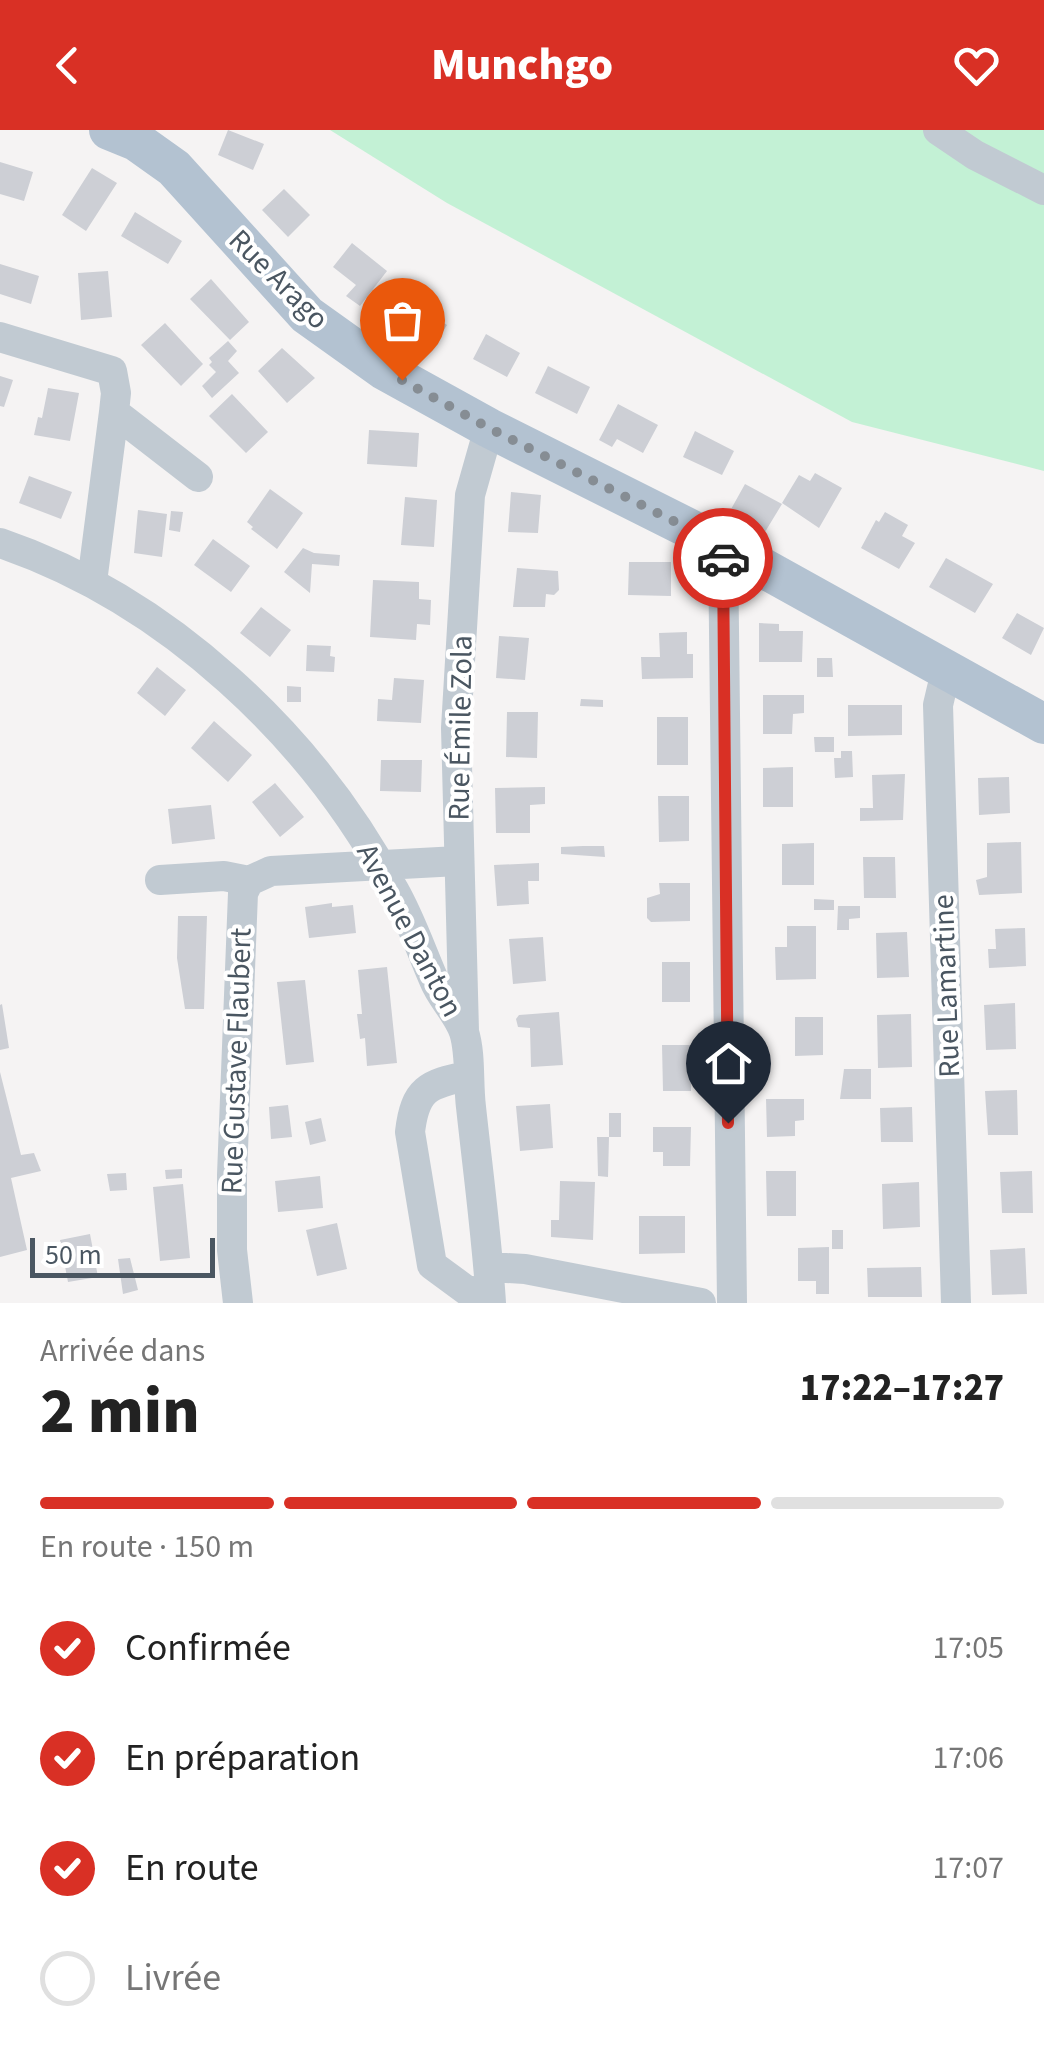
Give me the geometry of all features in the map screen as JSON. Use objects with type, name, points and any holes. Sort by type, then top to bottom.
[{"type":"main road","name":"Rue Arago","points":[[109,130],[136,141],[174,168],[307,316],[384,370],[489,428],[723,546],[1044,724]]},
{"type":"street","points":[[938,130],[975,155],[1044,190]]},
{"type":"street","points":[[0,336],[112,371],[116,392],[92,582]]},
{"type":"street","points":[[114,412],[198,478]]},
{"type":"street","name":"Rue Émile Zola","points":[[464,1031],[456,728],[470,494],[489,428]]},
{"type":"street","name":"Avenue Danton","points":[[0,543],[92,582],[130,605],[214,668],[326,783],[395,890],[438,990],[464,1031],[490,1288]]},
{"type":"street","points":[[723,546],[732,1303]]},
{"type":"street","name":"Rue Lamartine","points":[[950,672],[938,705],[956,1303]]},
{"type":"street","points":[[160,880],[224,876],[250,881],[271,871],[458,860]]},
{"type":"street","name":"Rue Gustave Flaubert","points":[[238,1303],[232,1250],[240,906],[250,881]]},
{"type":"street","points":[[467,1076],[426,1088],[412,1114],[410,1132],[432,1265],[466,1290],[490,1288],[525,1269],[700,1303]]},
{"type":"green space","points":[[330,130],[1044,130],[1044,471],[852,422],[447,203]]},
{"type":"building","points":[[228,130],[264,144],[253,170],[218,155]]},
{"type":"building","points":[[0,162],[33,172],[24,201],[0,194]]},
{"type":"building","points":[[92,168],[117,183],[86,231],[62,215]]},
{"type":"building","points":[[284,189],[310,215],[288,237],[262,210]]},
{"type":"building","points":[[135,212],[182,241],[168,264],[121,236]]},
{"type":"building","points":[[352,243],[387,271],[360,306],[346,296],[356,285],[333,267]]},
{"type":"building","points":[[0,264],[39,276],[31,304],[0,294]]},
{"type":"building","points":[[108,271],[112,317],[81,320],[78,273]]},
{"type":"building","points":[[211,279],[249,322],[230,340],[190,299]]},
{"type":"building","points":[[405,298],[447,325],[429,353],[387,327]]},
{"type":"building","points":[[165,323],[203,364],[181,386],[141,345]]},
{"type":"building","points":[[486,334],[520,353],[507,377],[473,359]]},
{"type":"building","points":[[228,341],[237,351],[228,361],[239,373],[212,398],[202,386],[216,372],[209,365],[209,358]]},
{"type":"building","points":[[282,348],[315,378],[287,403],[258,371]]},
{"type":"building","points":[[548,366],[590,387],[577,414],[535,393]]},
{"type":"building","points":[[0,376],[13,380],[4,407],[0,406]]},
{"type":"building","points":[[48,388],[79,393],[70,441],[34,435]]},
{"type":"building","points":[[232,394],[268,432],[246,453],[209,416]]},
{"type":"building","points":[[618,404],[658,425],[643,453],[617,439],[612,447],[599,440]]},
{"type":"building","points":[[369,430],[419,433],[417,467],[367,464]]},
{"type":"building","points":[[695,431],[734,451],[722,475],[683,457]]},
{"type":"building","points":[[815,473],[842,488],[819,528],[782,503],[799,475],[810,481]]},
{"type":"building","points":[[29,476],[72,492],[61,519],[19,503]]},
{"type":"building","points":[[745,484],[782,504],[765,532],[730,511]]},
{"type":"building","points":[[270,489],[303,513],[277,549],[247,522]]},
{"type":"building","points":[[511,492],[541,495],[538,533],[508,532]]},
{"type":"building","points":[[405,497],[437,500],[434,547],[401,545]]},
{"type":"building","points":[[138,510],[167,514],[162,557],[134,553]]},
{"type":"building","points":[[171,511],[183,512],[180,532],[169,530]]},
{"type":"building","points":[[885,512],[908,525],[902,536],[915,543],[899,569],[861,548],[876,520],[879,522]]},
{"type":"building","points":[[213,539],[250,566],[231,592],[194,565]]},
{"type":"building","points":[[303,548],[340,555],[339,566],[312,564],[310,593],[284,572]]},
{"type":"building","points":[[946,558],[993,584],[975,613],[929,587]]},
{"type":"building","points":[[629,562],[671,562],[671,596],[628,595]]},
{"type":"building","points":[[517,568],[558,571],[559,590],[554,595],[546,594],[545,607],[513,607]]},
{"type":"building","points":[[373,580],[419,582],[419,599],[431,600],[430,625],[417,624],[416,640],[370,637]]},
{"type":"building","points":[[261,607],[291,630],[270,657],[240,633]]},
{"type":"building","points":[[1017,613],[1044,628],[1031,655],[1002,638]]},
{"type":"building","points":[[759,623],[779,624],[779,631],[803,631],[802,662],[759,662]]},
{"type":"building","points":[[687,632],[687,654],[693,654],[693,678],[642,679],[641,657],[660,657],[659,633]]},
{"type":"building","points":[[499,636],[529,638],[525,680],[496,678]]},
{"type":"building","points":[[307,645],[331,646],[334,672],[306,671]]},
{"type":"building","points":[[817,658],[832,658],[833,677],[817,677]]},
{"type":"building","points":[[157,667],[186,690],[165,716],[137,693]]},
{"type":"building","points":[[394,678],[424,680],[421,723],[377,721],[378,699],[392,700]]},
{"type":"building","points":[[287,686],[301,687],[301,702],[287,702]]},
{"type":"building","points":[[763,695],[804,695],[804,713],[793,714],[792,734],[763,734]]},
{"type":"building","points":[[581,699],[603,700],[603,707],[580,706]]},
{"type":"building","points":[[848,705],[902,705],[902,735],[848,736]]},
{"type":"building","points":[[507,712],[538,712],[537,758],[506,757]]},
{"type":"building","points":[[657,717],[688,717],[688,765],[657,765]]},
{"type":"building","points":[[214,721],[252,755],[228,782],[191,748]]},
{"type":"building","points":[[814,737],[834,737],[834,752],[815,752]]},
{"type":"building","points":[[841,751],[852,751],[853,777],[835,778],[834,758],[841,758]]},
{"type":"building","points":[[381,760],[422,760],[421,792],[380,791]]},
{"type":"building","points":[[793,767],[793,807],[763,807],[763,768]]},
{"type":"building","points":[[905,774],[903,820],[860,821],[860,808],[873,808],[872,775]]},
{"type":"building","points":[[1009,777],[1010,813],[979,815],[978,778]]},
{"type":"building","points":[[275,783],[304,817],[280,837],[252,802]]},
{"type":"building","points":[[545,787],[545,804],[530,805],[530,833],[496,833],[495,788]]},
{"type":"building","points":[[658,796],[689,796],[689,841],[659,842]]},
{"type":"building","points":[[211,805],[215,839],[172,844],[168,809]]},
{"type":"building","points":[[1021,842],[1022,893],[979,895],[976,880],[987,877],[987,843]]},
{"type":"building","points":[[814,843],[814,885],[782,885],[782,844]]},
{"type":"building","points":[[604,846],[605,857],[561,854],[561,847]]},
{"type":"building","points":[[863,857],[895,857],[896,898],[864,898]]},
{"type":"building","points":[[539,863],[539,881],[528,881],[529,904],[497,906],[494,865]]},
{"type":"building","points":[[659,883],[690,883],[690,921],[651,922],[647,918],[647,898],[660,894]]},
{"type":"building","points":[[814,899],[834,900],[834,910],[814,910]]},
{"type":"building","points":[[332,903],[332,907],[353,905],[356,933],[309,938],[305,907]]},
{"type":"building","points":[[838,906],[860,906],[860,918],[849,919],[849,930],[837,930]]},
{"type":"building","points":[[178,916],[207,916],[204,1009],[185,1009],[177,958]]},
{"type":"building","points":[[787,926],[816,926],[816,979],[776,980],[775,947],[787,947]]},
{"type":"building","points":[[1025,928],[1026,966],[989,968],[988,949],[996,949],[995,929]]},
{"type":"building","points":[[907,932],[909,977],[877,978],[876,933]]},
{"type":"building","points":[[543,937],[546,981],[513,984],[509,939]]},
{"type":"building","points":[[662,962],[690,962],[690,1002],[662,1002]]},
{"type":"building","points":[[387,967],[397,1063],[367,1066],[365,1038],[360,1039],[357,1014],[362,1014],[358,970]]},
{"type":"building","points":[[305,980],[314,1062],[286,1065],[277,982]]},
{"type":"building","points":[[1015,1003],[1016,1049],[986,1050],[984,1005]]},
{"type":"building","points":[[0,1005],[9,1048],[0,1050]]},
{"type":"building","points":[[559,1012],[563,1065],[531,1067],[530,1028],[518,1027],[516,1019],[519,1015]]},
{"type":"building","points":[[911,1014],[912,1067],[878,1068],[877,1015]]},
{"type":"building","points":[[795,1017],[823,1017],[823,1055],[795,1056]]},
{"type":"building","points":[[662,1045],[692,1045],[691,1091],[663,1091]]},
{"type":"building","points":[[844,1069],[871,1069],[871,1099],[840,1099]]},
{"type":"building","points":[[0,1072],[21,1155],[34,1153],[41,1171],[11,1178],[27,1250],[0,1257]]},
{"type":"building","points":[[1017,1090],[1018,1135],[988,1135],[985,1091]]},
{"type":"building","points":[[766,1099],[804,1099],[804,1120],[795,1121],[795,1136],[767,1137]]},
{"type":"building","points":[[550,1104],[553,1148],[520,1151],[516,1106]]},
{"type":"building","points":[[288,1105],[292,1137],[271,1139],[269,1107]]},
{"type":"building","points":[[912,1107],[913,1142],[881,1142],[880,1108]]},
{"type":"building","points":[[609,1113],[621,1113],[621,1137],[609,1137]]},
{"type":"building","points":[[321,1118],[326,1141],[310,1145],[305,1122]]},
{"type":"building","points":[[653,1127],[691,1127],[690,1166],[663,1166],[663,1152],[653,1152]]},
{"type":"building","points":[[597,1137],[609,1137],[608,1177],[598,1176]]},
{"type":"building","points":[[182,1169],[182,1178],[166,1179],[165,1170]]},
{"type":"building","points":[[766,1171],[796,1171],[796,1216],[767,1216]]},
{"type":"building","points":[[1032,1171],[1033,1213],[1002,1213],[1000,1172]]},
{"type":"building","points":[[126,1173],[127,1190],[110,1191],[107,1174]]},
{"type":"building","points":[[320,1176],[323,1208],[278,1212],[275,1181]]},
{"type":"building","points":[[560,1181],[595,1182],[593,1240],[551,1237],[551,1220],[559,1220]]},
{"type":"building","points":[[919,1182],[920,1227],[883,1229],[882,1184]]},
{"type":"building","points":[[183,1184],[190,1258],[160,1261],[153,1187]]},
{"type":"building","points":[[639,1216],[685,1216],[685,1253],[639,1254]]},
{"type":"building","points":[[337,1223],[347,1269],[317,1276],[306,1230]]},
{"type":"building","points":[[832,1230],[843,1230],[843,1249],[832,1249]]},
{"type":"building","points":[[90,1234],[98,1277],[68,1282],[60,1240]]},
{"type":"building","points":[[829,1247],[829,1294],[816,1294],[816,1281],[798,1281],[798,1248]]},
{"type":"building","points":[[1025,1248],[1027,1294],[992,1295],[990,1250]]},
{"type":"building","points":[[130,1258],[138,1290],[123,1294],[118,1259]]},
{"type":"building","points":[[921,1267],[922,1297],[868,1297],[867,1268]]},
{"type":"way so far","points":[[402,380],[723,546],[723,558]]},
{"type":"route","points":[[723,558],[728,1123]]}]
